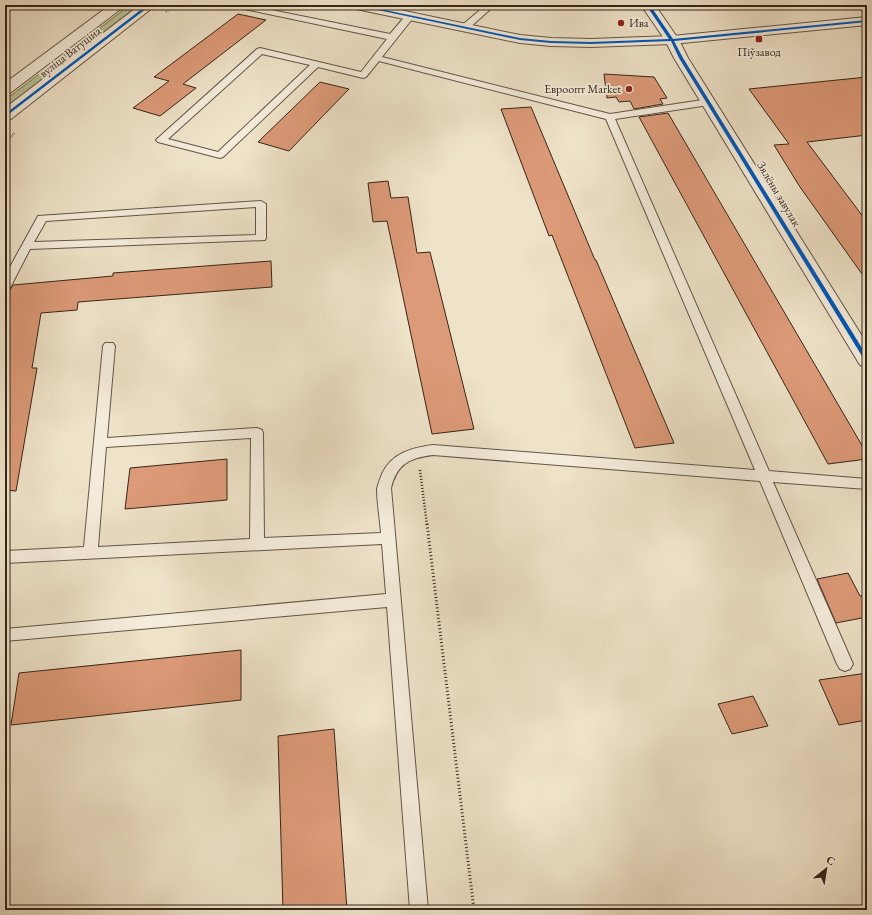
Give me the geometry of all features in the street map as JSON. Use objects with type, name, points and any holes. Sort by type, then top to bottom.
[{"type":"street","name":"вуліца Ватуціна","points":[[5,90],[119,5]]},
{"type":"street","name":"вуліца Ватуціна","points":[[5,116],[149,5]]},
{"type":"street","points":[[356,5],[520,39],[551,42],[591,43],[672,40],[867,21]]},
{"type":"street","name":"Зялёны завулак","points":[[648,5],[672,40],[681,58],[867,360]]},
{"type":"lane","points":[[235,5],[391,37]]},
{"type":"lane","points":[[464,28],[491,5]]},
{"type":"lane","points":[[316,64],[220,155],[161,140],[260,51],[316,64],[363,75],[391,37],[410,16]]},
{"type":"lane","points":[[377,58],[610,116],[709,102]]},
{"type":"lane","points":[[610,116],[763,476],[845,664]]},
{"type":"lane","points":[[5,286],[42,218],[261,204],[261,238],[27,246]]},
{"type":"lane","points":[[90,553],[109,346]]},
{"type":"lane","points":[[100,443],[257,433],[257,545]]},
{"type":"lane","points":[[419,910],[392,600],[384,488],[386,475],[395,464],[418,451],[433,450],[867,484]]},
{"type":"lane","points":[[5,558],[387,538]]},
{"type":"lane","points":[[5,635],[392,600]]},
{"type":"path","points":[[418,451],[474,910]]},
{"type":"green space","points":[[130,5],[139,5],[5,108],[5,100]]},
{"type":"building","points":[[238,14],[266,20],[183,84],[196,88],[160,116],[133,108],[169,81],[154,77]]},
{"type":"building","points":[[604,74],[654,77],[667,98],[660,99],[663,104],[634,109],[630,101],[619,102],[616,97],[607,98]]},
{"type":"building","points":[[867,77],[867,135],[807,142],[867,222],[867,281],[800,187],[774,145],[789,144],[749,89]]},
{"type":"building","points":[[320,82],[349,89],[289,151],[258,142]]},
{"type":"building","points":[[531,107],[674,443],[635,448],[552,235],[549,236],[501,109]]},
{"type":"building","points":[[668,113],[867,454],[867,459],[828,464],[639,117]]},
{"type":"building","points":[[388,181],[391,198],[408,197],[417,253],[430,252],[474,429],[432,434],[387,221],[373,222],[368,183]]},
{"type":"building","points":[[271,261],[272,287],[78,302],[77,310],[41,313],[32,368],[37,368],[16,491],[5,490],[5,291],[10,290],[13,285],[113,276],[113,273]]},
{"type":"building","points":[[227,459],[227,500],[125,509],[130,468]]},
{"type":"building","points":[[848,573],[860,596],[867,595],[867,617],[836,623],[817,579]]},
{"type":"building","points":[[241,650],[241,700],[11,725],[19,673]]},
{"type":"building","points":[[867,673],[867,720],[839,725],[819,680]]},
{"type":"building","points":[[753,696],[768,726],[732,734],[718,704]]},
{"type":"building","points":[[334,729],[347,910],[283,910],[278,736]]},
{"type":"cycle path","points":[[5,116],[149,5]]},
{"type":"cycle path","points":[[356,5],[520,39],[551,42],[591,43],[672,40],[867,21]]},
{"type":"cycle path","points":[[648,5],[672,40],[681,58],[867,360]]},
{"type":"place","name":"Ива","points":[[621,23]]},
{"type":"place","name":"Піўзавод","points":[[759,39]]},
{"type":"place","name":"Евроопт Market","points":[[629,89]]}]
